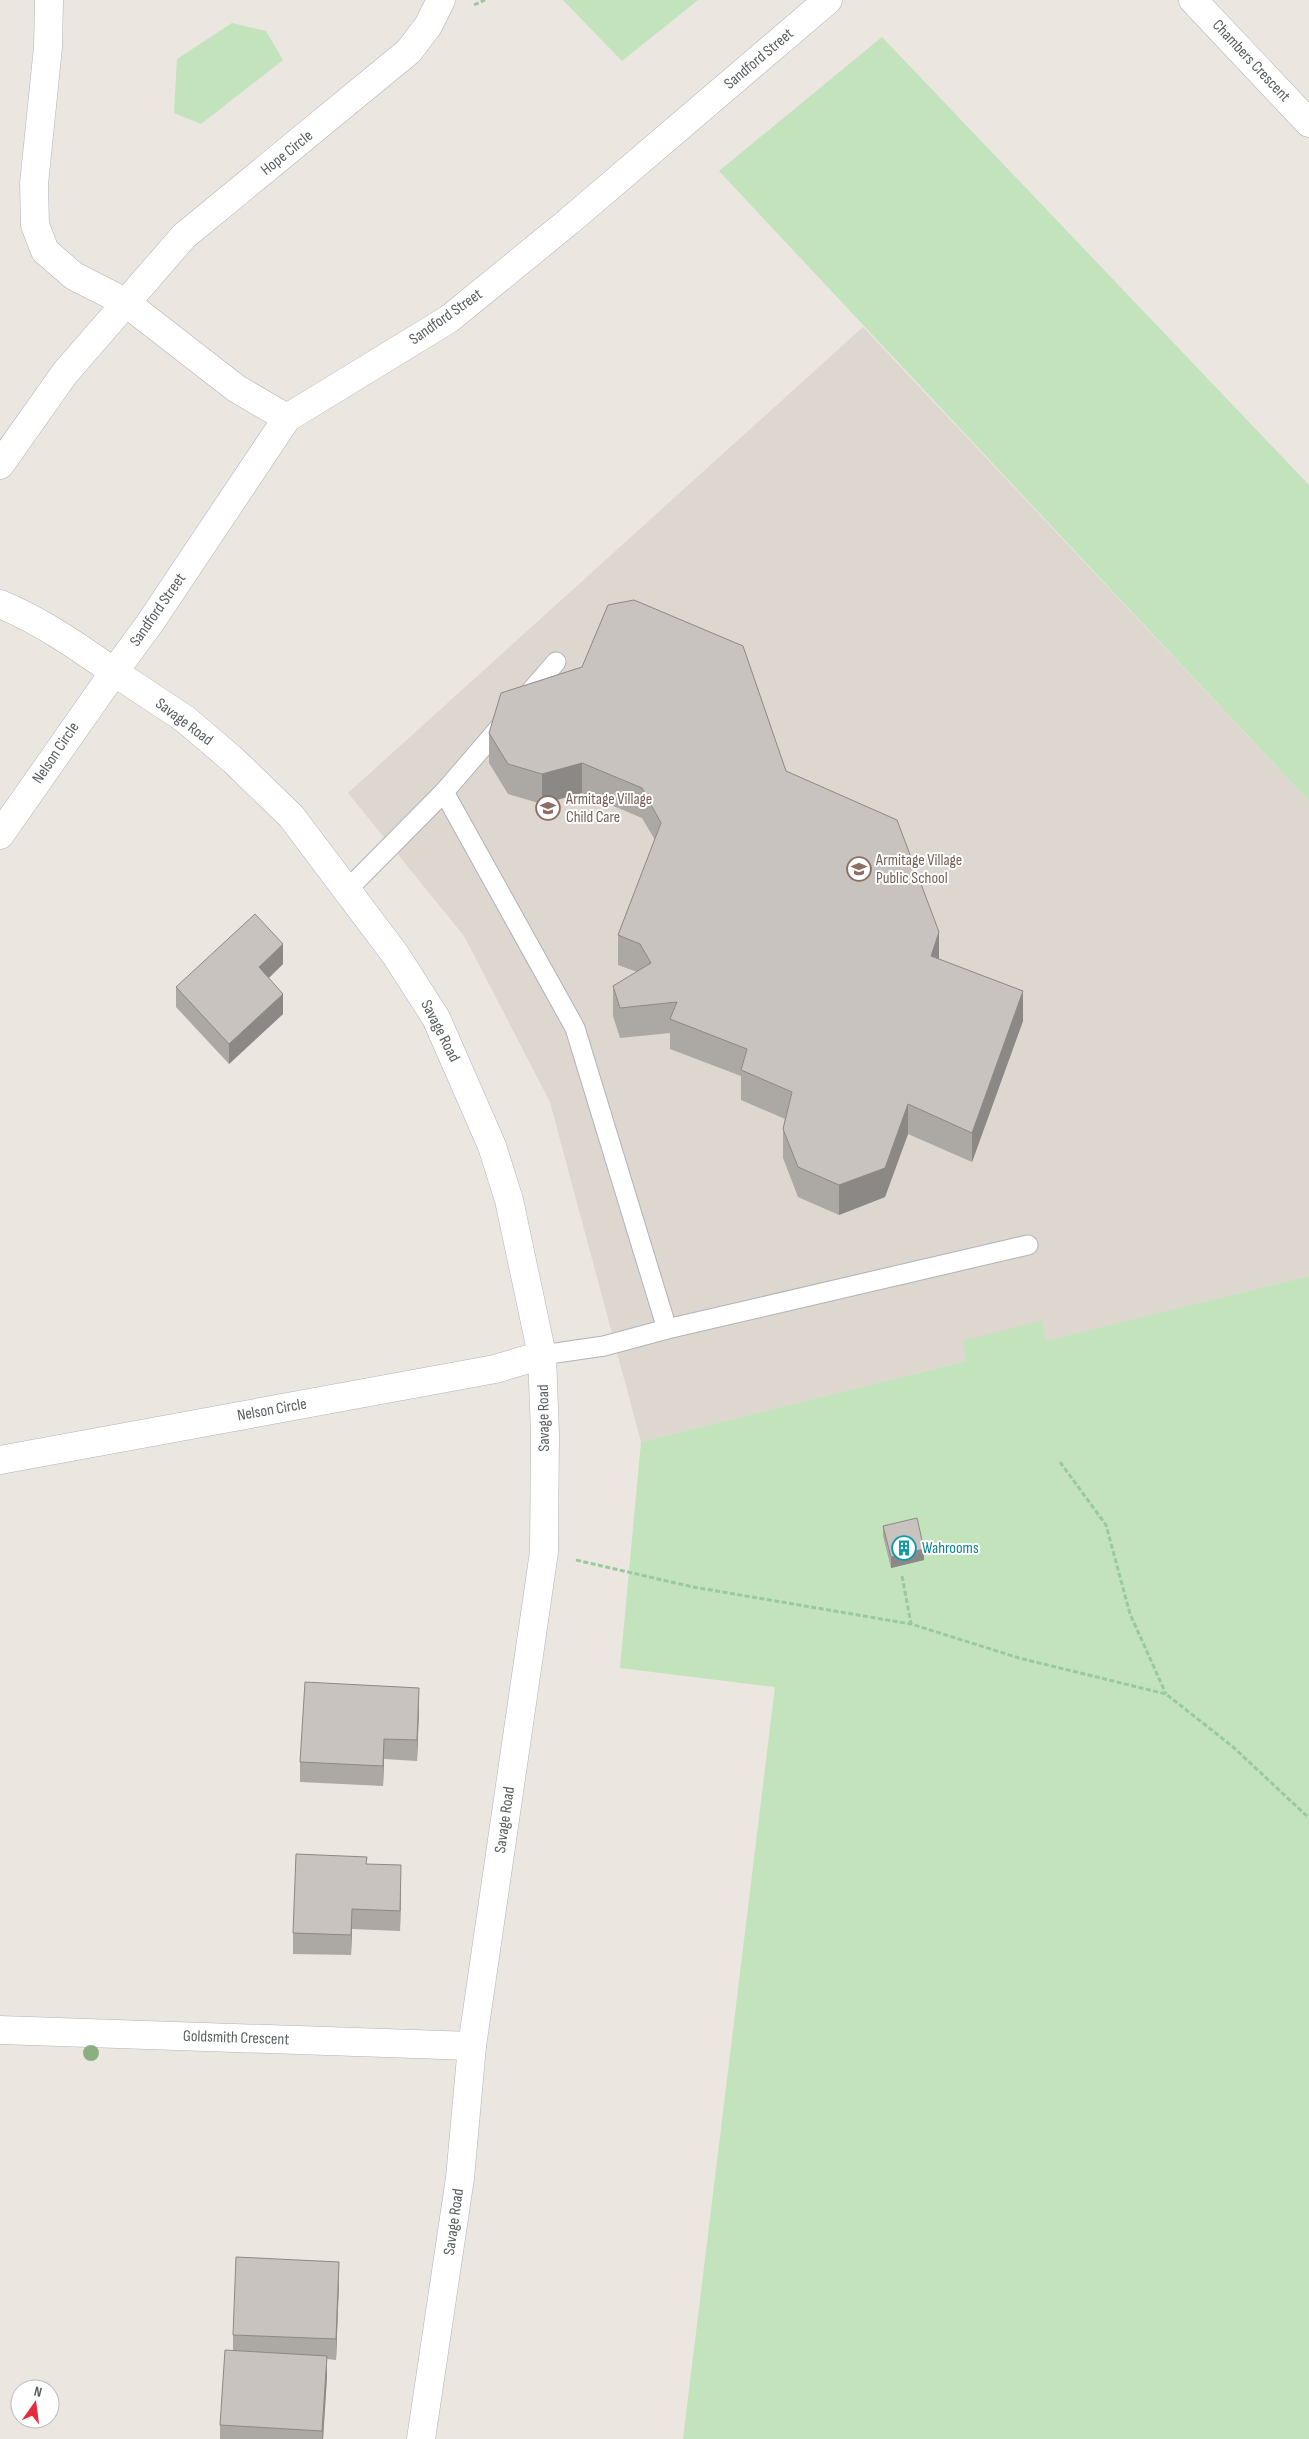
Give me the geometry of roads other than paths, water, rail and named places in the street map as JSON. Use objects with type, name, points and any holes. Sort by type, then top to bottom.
[{"type":"street","points":[[49,0],[48,47],[34,184],[35,225],[45,251],[74,276],[126,302],[237,389],[287,418]]},
{"type":"street","name":"Hope Circle","points":[[0,464],[65,373],[184,236],[409,51],[428,26],[441,0]]},
{"type":"street","name":"Sandford Street","points":[[114,672],[150,623],[287,418],[448,319],[568,222],[828,0]]},
{"type":"street","name":"Chambers Crescent","points":[[1193,0],[1309,122]]},
{"type":"street","name":"Savage Road","points":[[0,604],[22,613],[68,640],[184,719],[233,760],[291,816],[395,954],[436,1018],[492,1146],[509,1200],[542,1355],[545,1434],[544,1552],[472,2046],[460,2178],[421,2439]]},
{"type":"street","name":"Nelson Circle","points":[[0,835],[114,672]]},
{"type":"street","name":"Nelson Circle","points":[[0,1460],[495,1369],[542,1355]]},
{"type":"street","name":"Goldsmith Crescent","points":[[0,2030],[472,2046]]},
{"type":"lane","points":[[346,891],[444,792],[556,662]]},
{"type":"lane","points":[[444,792],[575,1028],[667,1329]]},
{"type":"lane","points":[[542,1355],[604,1346],[667,1329],[1028,1245]]},
{"type":"place","name":"Armitage Village Child Care","points":[[548,808]]},
{"type":"place","name":"Armitage Village Public School","points":[[859,869]]},
{"type":"place","name":"Wahrooms","points":[[904,1548]]}]
